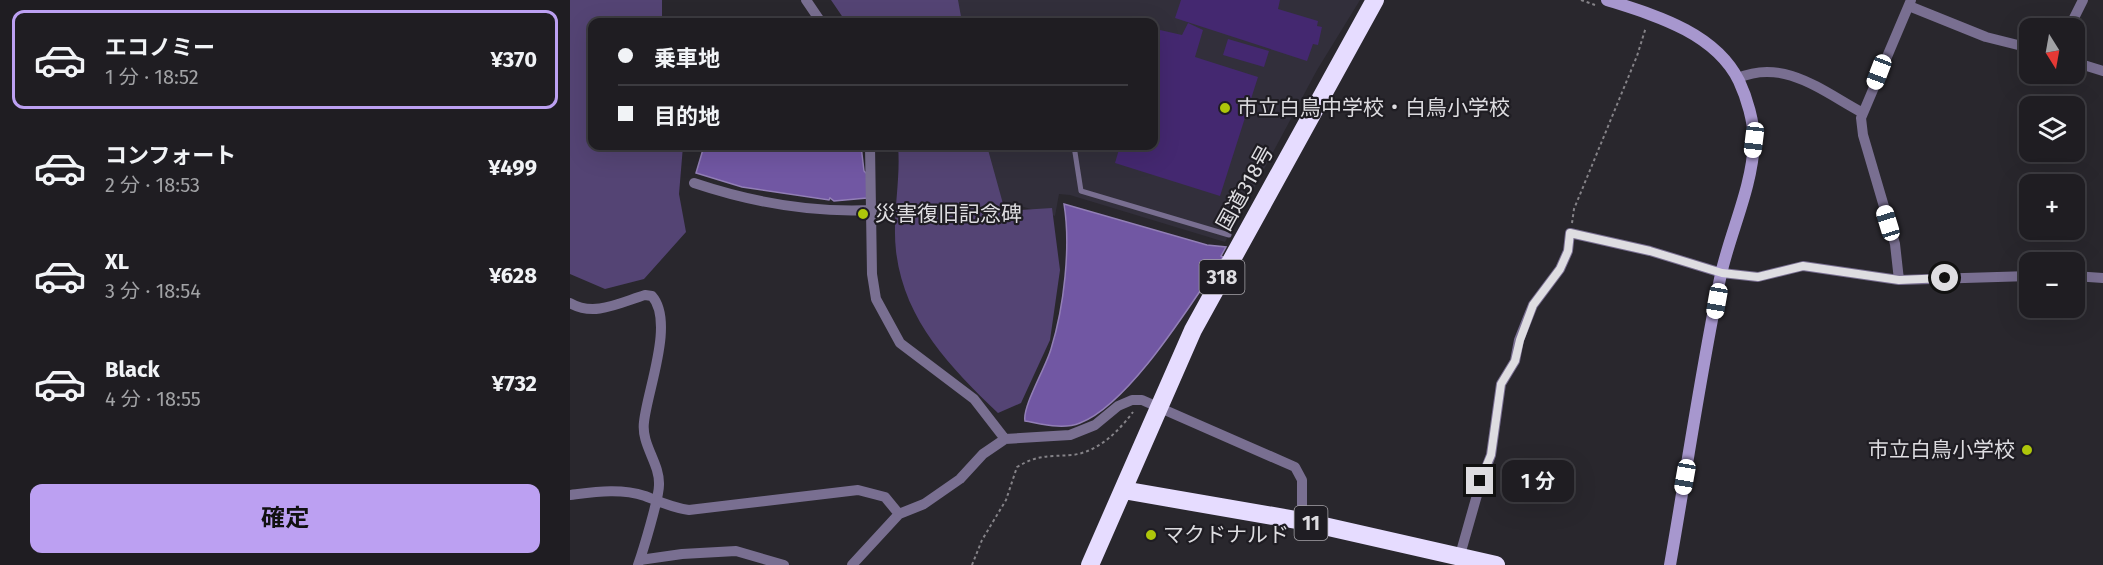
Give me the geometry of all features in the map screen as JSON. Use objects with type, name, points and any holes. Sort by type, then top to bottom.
[{"type":"highway","name":"国道318号","points":[[1090,565],[1123,490],[1149,404],[1193,330],[1235,238],[1375,0]]},
{"type":"highway","name":"11","points":[[1123,490],[1302,521],[1496,565]]},
{"type":"street","points":[[806,0],[817,18]]},
{"type":"street","points":[[2074,18],[2083,0]]},
{"type":"street","points":[[1899,280],[1895,244],[1863,135],[1863,113],[1895,32],[1910,3],[1986,37],[2019,45]]},
{"type":"street","points":[[1604,4],[1642,5],[1714,49],[1738,78],[1748,103],[1754,140],[1749,176],[1722,273],[1670,565]]},
{"type":"street","points":[[2085,65],[2103,71]]},
{"type":"street","points":[[1738,78],[1767,69],[1784,72],[1863,113]]},
{"type":"street","points":[[870,150],[872,274],[876,299],[900,343],[974,399],[1005,439]]},
{"type":"street","points":[[694,183],[795,207],[838,212],[872,210]]},
{"type":"street","points":[[1468,560],[1480,481],[1491,455],[1501,384],[1515,361],[1533,305],[1564,260],[1568,251],[1570,233],[1650,251],[1722,273],[1758,277],[1803,266],[1899,280],[2019,276]]},
{"type":"street","points":[[2085,277],[2103,278]]},
{"type":"street","points":[[570,303],[589,311],[645,296],[652,296],[656,301],[661,324],[643,431],[659,485],[639,562],[682,554],[736,551],[784,565]]},
{"type":"street","points":[[852,565],[899,514],[924,504],[960,479],[983,454],[1005,439],[1070,435],[1095,425],[1118,406],[1132,400],[1149,404],[1295,467],[1302,480],[1302,521]]},
{"type":"street","points":[[570,495],[607,490],[629,492],[667,507],[689,510],[858,490],[885,497],[899,514]]},
{"type":"lane","points":[[1075,150],[1081,191],[1235,238]]},
{"type":"path","points":[[1581,0],[1604,4]]},
{"type":"path","points":[[1570,233],[1574,209],[1637,56],[1646,31],[1645,24]]},
{"type":"path","points":[[972,565],[982,540],[1006,500],[1017,467],[1033,457],[1075,455],[1096,448],[1149,404]]},
{"type":"shaded area","points":[[570,0],[662,0],[662,18],[588,18],[588,150],[683,150],[679,194],[686,232],[644,279],[605,289],[570,274]]},
{"type":"shaded area","points":[[831,0],[958,0],[961,18],[843,18]]},
{"type":"shaded area","name":"市立白鳥中学校・白鳥小学校","points":[[939,0],[1360,0],[1317,70],[1225,242],[1070,195],[1059,194],[1055,216],[992,198],[974,150],[1158,150],[1158,18],[945,18]]},
{"type":"shaded area","points":[[703,150],[861,150],[864,171],[869,176],[867,198],[834,201],[830,198],[829,200],[742,187],[696,173]]},
{"type":"shaded area","points":[[898,150],[988,150],[1005,211],[1052,208],[1060,270],[1050,340],[1021,403],[998,413],[947,360],[919,320],[901,276],[896,251]]},
{"type":"shaded area","points":[[1064,204],[1207,245],[1226,247],[1221,256],[1223,257],[1195,299],[1139,374],[1099,412],[1080,423],[1060,426],[1025,421],[1025,415],[1051,349],[1060,315],[1067,239]]},
{"type":"building","points":[[1181,0],[1280,0],[1278,9],[1318,21],[1317,26],[1322,27],[1318,45],[1313,44],[1307,61],[1175,18]]},
{"type":"building","points":[[1188,23],[1203,30],[1195,57],[1258,77],[1220,196],[1115,163],[1119,150],[1158,150],[1158,36],[1160,30],[1182,35]]},
{"type":"building","points":[[1228,39],[1269,51],[1264,67],[1223,55]]},
{"type":"place","name":"市立白鳥中学校・白鳥小学校","points":[[1225,108]]},
{"type":"place","name":"災害復旧記念碑","points":[[863,214]]},
{"type":"place","name":"市立白鳥小学校","points":[[2027,450]]},
{"type":"place","name":"マクドナルド","points":[[1151,535]]},
{"type":"route","points":[[1480,481],[1491,455],[1501,384],[1515,361],[1533,305],[1560,269],[1568,251],[1570,233],[1650,251],[1722,273],[1758,277],[1803,266],[1899,280],[1945,278]]}]
